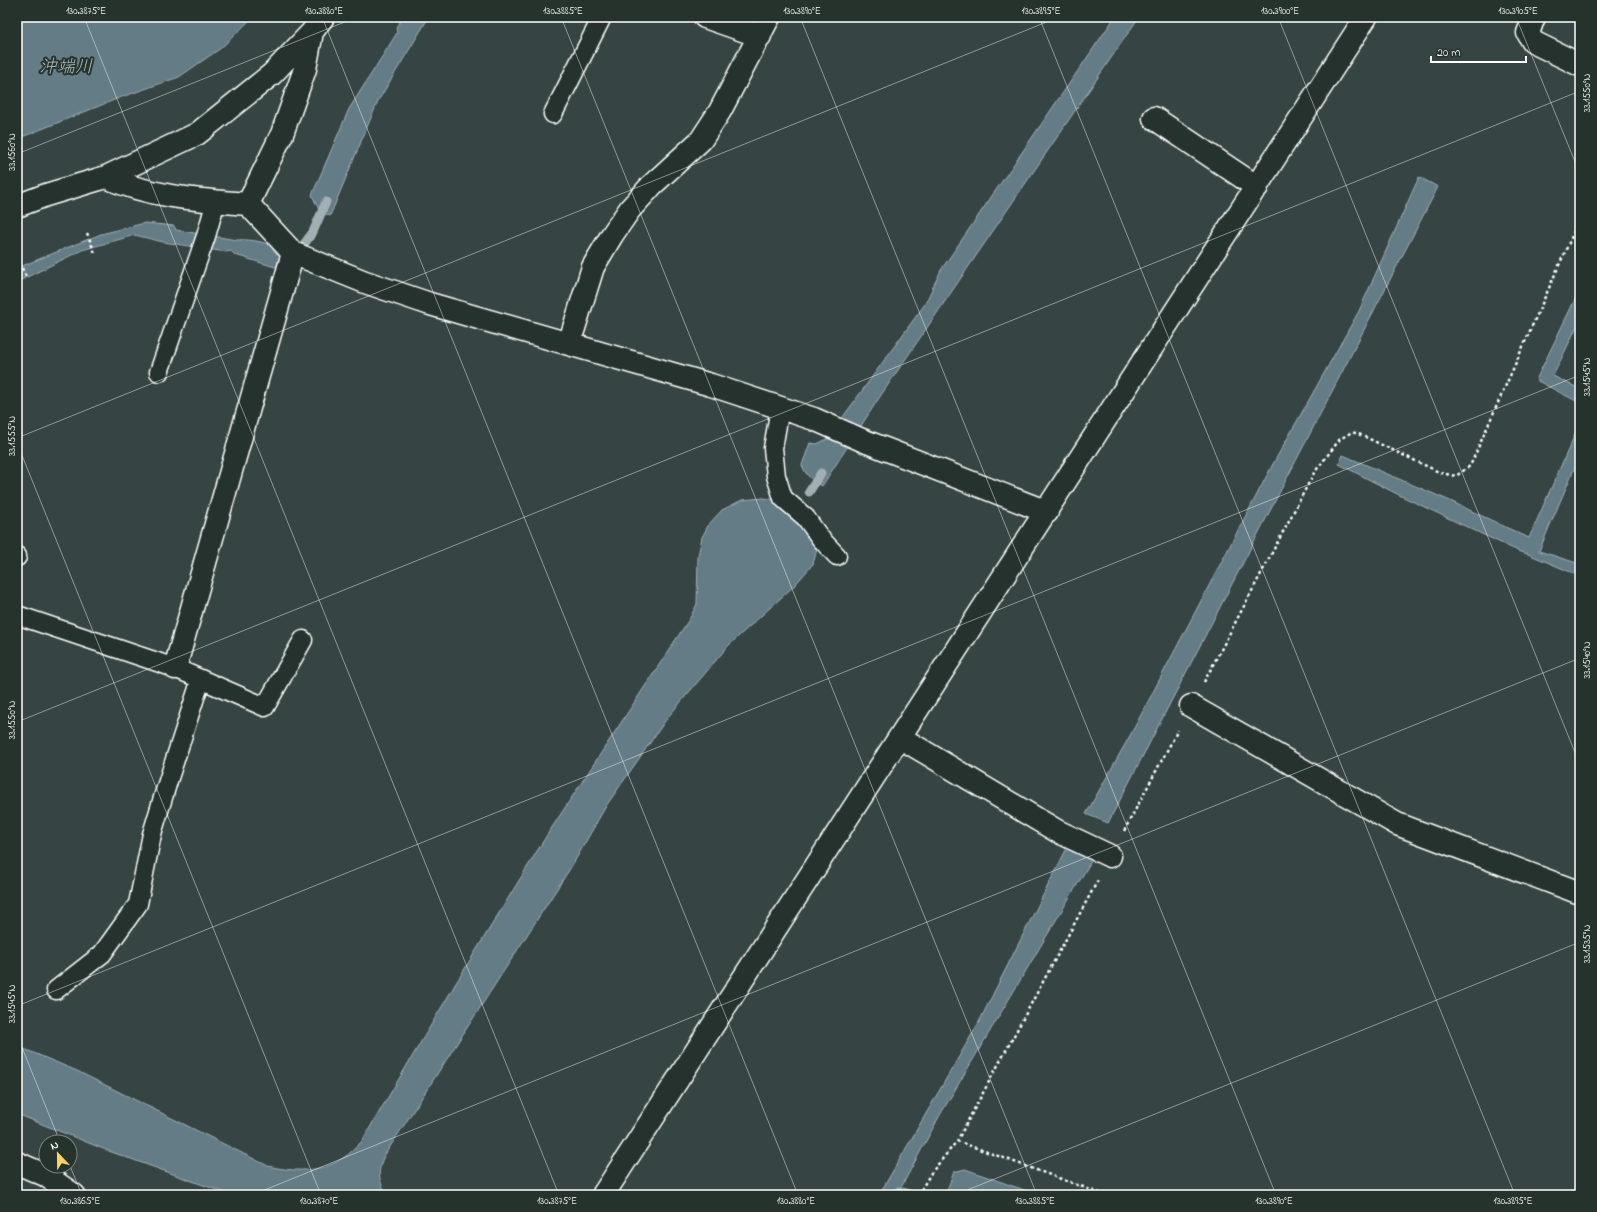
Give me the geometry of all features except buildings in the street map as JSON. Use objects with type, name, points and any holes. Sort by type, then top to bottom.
[{"type":"street","points":[[569,344],[593,267],[612,235],[630,208],[652,185],[701,140],[720,112],[764,27],[705,17]]},
{"type":"street","points":[[603,1195],[1047,512],[1366,17]]},
{"type":"street","points":[[1534,17],[1528,33],[1533,42],[1580,66]]},
{"type":"street","points":[[17,206],[46,195],[106,177],[197,134],[272,74],[317,25]]},
{"type":"street","points":[[248,204],[282,134],[317,25]]},
{"type":"street","points":[[1154,118],[1257,187]]},
{"type":"street","points":[[106,177],[126,186],[200,200],[248,204],[273,229],[293,253],[365,282],[415,300],[711,386],[814,419],[862,440],[1047,512]]},
{"type":"street","points":[[175,668],[293,253]]},
{"type":"street","points":[[1191,706],[1397,824],[1580,893]]},
{"type":"street","points":[[900,738],[1057,831],[1102,852]]},
{"type":"street","points":[[17,1163],[45,1175],[74,1195]]},
{"type":"lane","points":[[553,114],[602,17]]},
{"type":"lane","points":[[159,372],[206,236],[216,201]]},
{"type":"lane","points":[[780,408],[773,448],[776,476],[783,498],[806,518],[821,539],[837,556]]},
{"type":"lane","points":[[17,615],[175,668],[265,707],[303,640]]},
{"type":"lane","points":[[56,990],[102,954],[138,904],[154,826],[201,680]]},
{"type":"path","points":[[1314,473],[1340,439],[1352,432],[1362,435],[1441,473],[1456,476],[1470,466],[1580,218]]},
{"type":"path","points":[[87,233],[95,253]]},
{"type":"path","points":[[17,257],[26,277]]},
{"type":"path","points":[[17,276],[19,281]]},
{"type":"path","points":[[957,1141],[1105,1195]]},
{"type":"water","name":"沖端川","points":[[17,17],[253,17],[221,48],[179,77],[119,98],[17,139]]},
{"type":"water","points":[[403,17],[429,17],[378,101],[330,216],[320,212],[312,195],[349,109],[397,33],[396,27]]},
{"type":"water","points":[[1115,17],[1139,17],[879,398],[822,486],[818,484],[807,475],[802,465],[810,443],[817,444],[827,439],[925,304],[941,270]]},
{"type":"water","points":[[1419,177],[1438,187],[1108,823],[1086,814],[1132,732],[1273,464],[1359,311]]},
{"type":"water","points":[[145,223],[174,226],[176,230],[267,244],[278,249],[282,253],[280,266],[275,267],[235,255],[231,251],[226,252],[163,242],[135,235],[82,250],[17,282],[17,268],[101,234]]},
{"type":"water","points":[[1580,289],[1580,320],[1553,376],[1580,389],[1580,403],[1536,380]]},
{"type":"water","points":[[1580,423],[1580,455],[1539,551],[1580,564],[1580,576],[1520,552],[1399,495],[1339,464],[1343,455],[1448,500],[1529,538]]},
{"type":"water","points":[[763,498],[778,500],[816,539],[817,549],[813,564],[794,586],[729,645],[668,717],[606,806],[573,864],[384,1156],[380,1166],[380,1180],[388,1195],[231,1195],[106,1150],[78,1139],[78,1134],[66,1134],[17,1114],[17,1046],[77,1071],[268,1166],[297,1170],[316,1169],[334,1163],[348,1154],[362,1141],[456,983],[547,835],[690,618],[697,604],[698,556],[702,537],[709,524],[722,510],[742,500]]},
{"type":"water","points":[[1069,844],[1096,853],[940,1115],[897,1195],[879,1195],[979,1022]]},
{"type":"water","points":[[965,1169],[1038,1195],[945,1195],[954,1172]]},
{"type":"waterway","points":[[296,255],[313,232],[326,202]]},
{"type":"waterway","points":[[809,492],[821,473]]},
{"type":"waterway","points":[[899,1191],[913,1195]]}]
